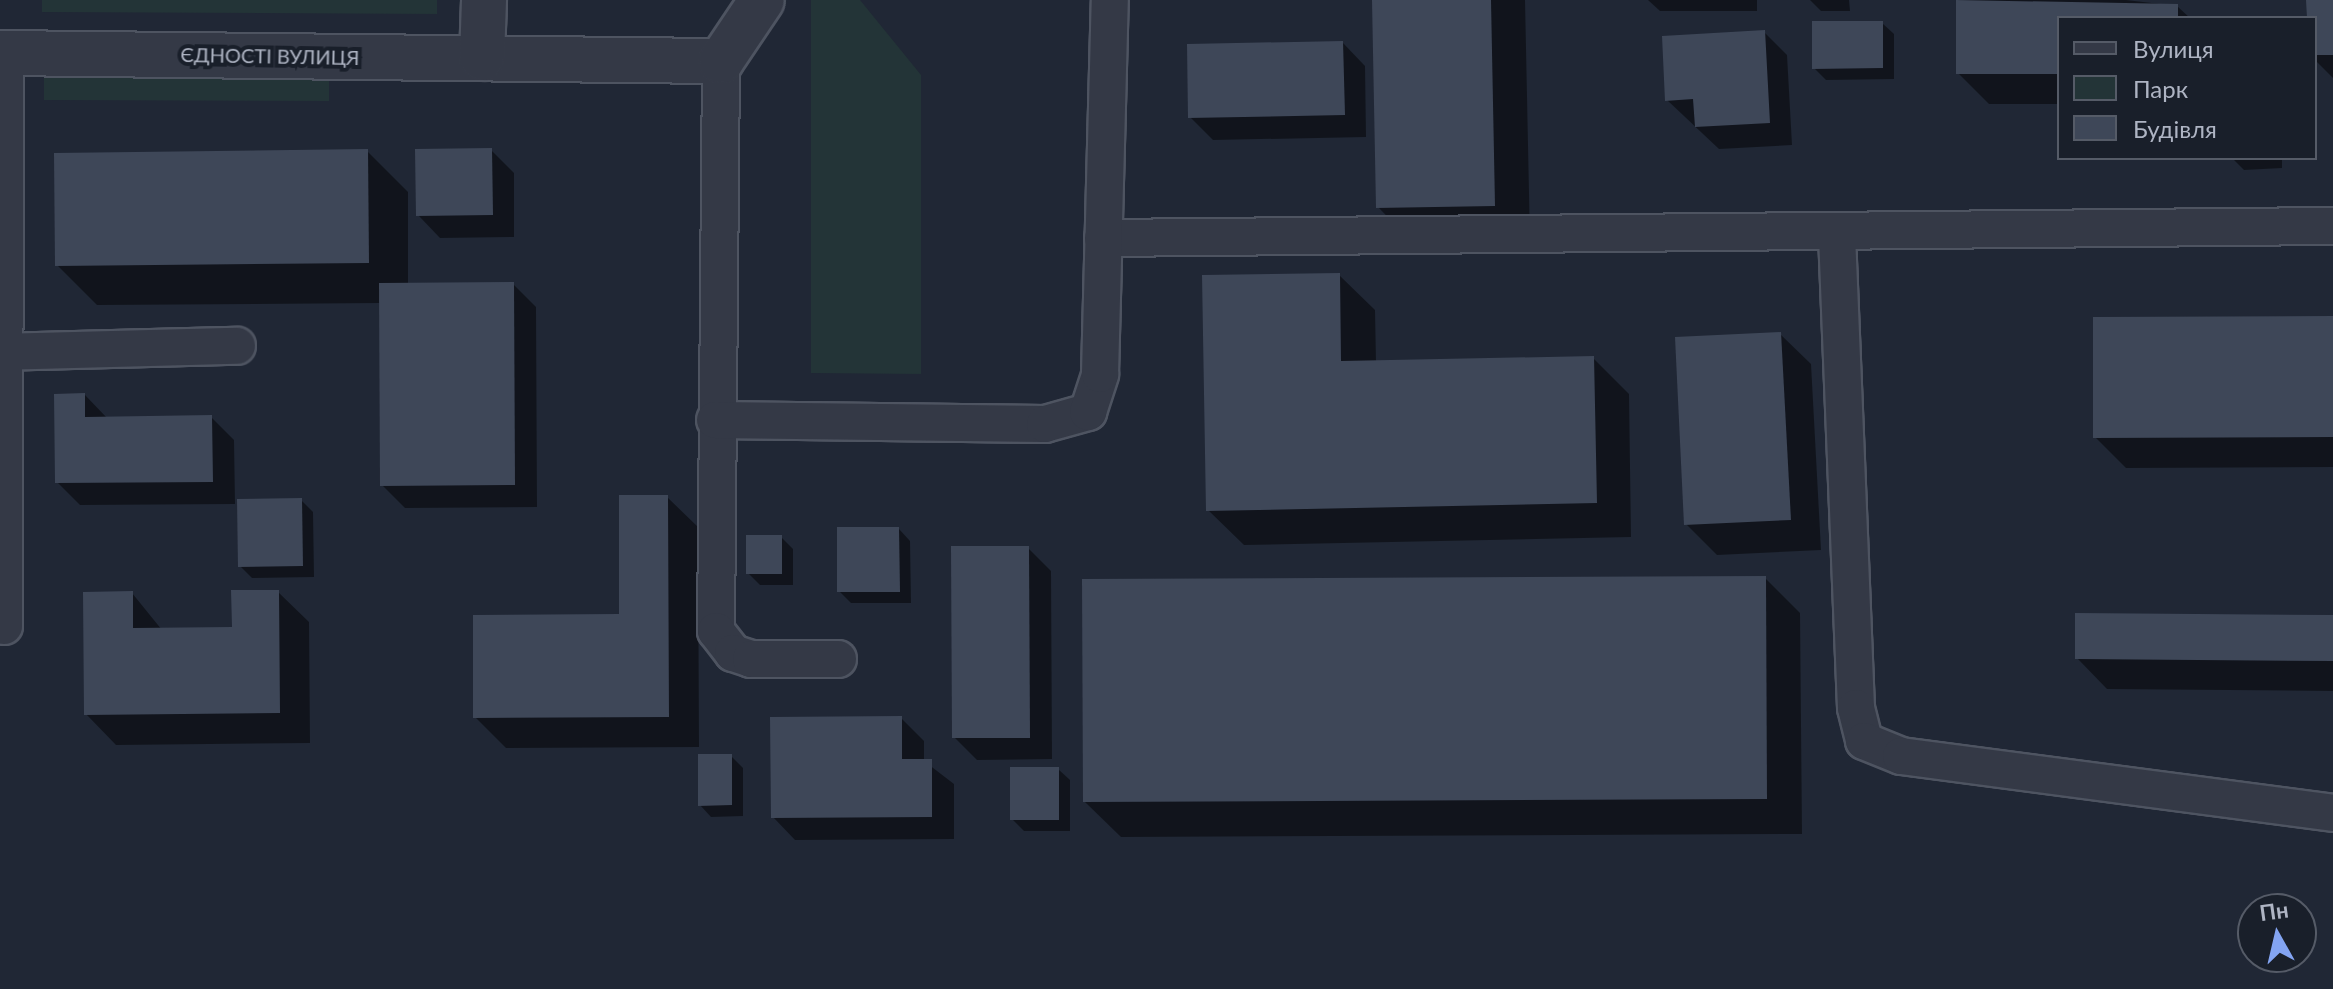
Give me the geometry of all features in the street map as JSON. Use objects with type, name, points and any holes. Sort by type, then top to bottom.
[{"type":"street","points":[[482,58],[484,0]]},
{"type":"street","points":[[721,61],[762,0]]},
{"type":"street","name":"ЄДНОСТІ ВУЛИЦЯ","points":[[3,54],[721,61]]},
{"type":"lane","points":[[715,420],[1045,424],[1079,417],[1097,396],[1110,0]]},
{"type":"lane","points":[[3,54],[4,626]]},
{"type":"lane","points":[[721,61],[714,613],[722,643],[751,659],[838,659]]},
{"type":"lane","points":[[1103,238],[1837,235],[2333,226]]},
{"type":"lane","points":[[1837,235],[1856,708],[1864,741],[1901,756],[2333,813]]},
{"type":"lane","points":[[2,352],[237,346]]},
{"type":"green space","points":[[42,0],[437,0],[437,14],[42,12]]},
{"type":"green space","points":[[811,0],[860,0],[921,75],[921,374],[811,373]]},
{"type":"green space","points":[[44,76],[329,76],[329,101],[44,100]]},
{"type":"building","points":[[1372,0],[1491,0],[1495,206],[1376,208]]},
{"type":"building","points":[[1956,0],[2178,4],[2178,16],[2057,16],[2057,74],[1956,74]]},
{"type":"building","points":[[2306,0],[2333,0],[2333,55],[2317,55],[2317,16],[2307,16]]},
{"type":"building","points":[[1812,21],[1883,21],[1883,68],[1812,69]]},
{"type":"building","points":[[1765,30],[1770,123],[1695,127],[1693,99],[1665,101],[1662,36]]},
{"type":"building","points":[[1343,41],[1345,115],[1188,118],[1187,44]]},
{"type":"building","points":[[492,148],[493,215],[416,216],[415,149]]},
{"type":"building","points":[[368,149],[369,263],[55,266],[54,153]]},
{"type":"building","points":[[1340,273],[1341,361],[1594,356],[1597,503],[1206,511],[1202,275]]},
{"type":"building","points":[[514,282],[515,485],[380,486],[379,283]]},
{"type":"building","points":[[2333,316],[2333,437],[2093,438],[2093,317]]},
{"type":"building","points":[[1781,332],[1791,520],[1684,525],[1675,337]]},
{"type":"building","points":[[85,393],[85,417],[212,415],[213,482],[55,483],[54,394]]},
{"type":"building","points":[[619,495],[668,495],[669,717],[473,718],[473,615],[619,614]]},
{"type":"building","points":[[302,498],[303,566],[238,567],[237,499]]},
{"type":"building","points":[[837,527],[899,527],[900,592],[837,592]]},
{"type":"building","points":[[746,535],[782,535],[782,574],[746,574]]},
{"type":"building","points":[[951,546],[1029,546],[1030,738],[952,738]]},
{"type":"building","points":[[1766,576],[1767,799],[1083,802],[1082,579]]},
{"type":"building","points":[[231,590],[279,590],[280,713],[84,715],[83,592],[133,591],[133,628],[232,627]]},
{"type":"building","points":[[2075,613],[2333,615],[2333,661],[2075,659]]},
{"type":"building","points":[[902,716],[902,759],[932,759],[932,817],[771,818],[770,717]]},
{"type":"building","points":[[698,754],[732,754],[732,805],[698,806]]},
{"type":"building","points":[[1010,767],[1059,767],[1059,820],[1010,820]]}]
